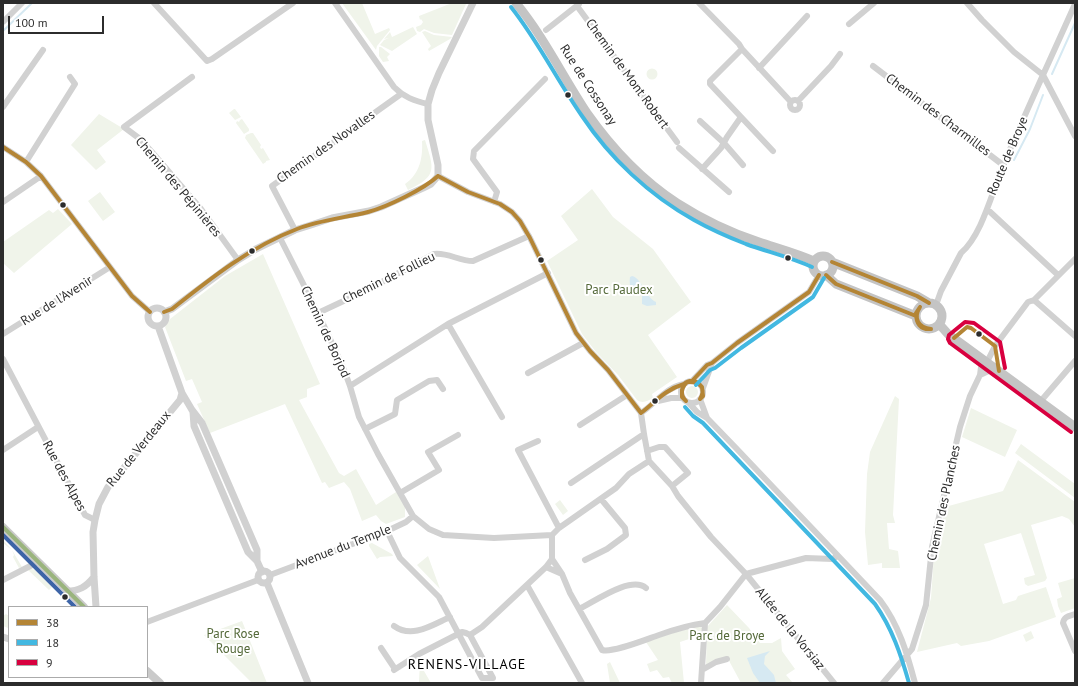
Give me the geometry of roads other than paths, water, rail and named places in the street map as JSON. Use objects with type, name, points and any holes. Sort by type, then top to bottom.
[{"type":"main road","name":"Rue de Cossonay","points":[[516,3],[539,34],[590,117],[619,153],[647,180],[677,203],[725,229],[758,242],[801,255],[814,261],[818,257],[828,257],[832,262],[917,296],[932,304]]},
{"type":"main road","points":[[814,261],[813,267],[815,272],[823,275],[836,284],[916,316]]},
{"type":"main road","points":[[823,275],[832,270],[832,262]]},
{"type":"main road","points":[[923,304],[932,304],[942,311],[943,318],[940,325],[933,329],[926,330],[919,325],[916,316],[918,308],[923,304]]},
{"type":"main road","points":[[940,325],[948,334],[1075,427]]},
{"type":"main road","points":[[3,528],[83,606]]},
{"type":"main road","points":[[148,672],[160,683]]},
{"type":"street","points":[[3,22],[22,3]]},
{"type":"street","points":[[154,3],[207,61],[293,3]]},
{"type":"street","points":[[335,3],[389,80],[401,94],[408,98],[428,104]]},
{"type":"street","points":[[164,312],[172,308],[238,260],[295,230],[332,218],[362,213],[381,207],[431,184],[438,176],[438,165],[428,120],[428,104],[439,73],[473,3]]},
{"type":"street","points":[[699,3],[739,44],[791,102],[790,105],[793,110],[797,110],[799,108],[800,106],[798,101]]},
{"type":"street","points":[[849,24],[874,3]]},
{"type":"street","points":[[968,3],[982,20],[1014,52],[1043,75],[1075,136]]},
{"type":"street","name":"Chemin de Mont Robert","points":[[546,30],[579,4],[678,145],[702,169],[729,192]]},
{"type":"street","name":"Route de Broye","points":[[932,304],[941,291],[961,253],[966,249],[972,240],[1003,165],[1075,4]]},
{"type":"street","points":[[760,68],[807,16]]},
{"type":"street","points":[[742,49],[710,81],[710,84],[773,151]]},
{"type":"street","points":[[3,107],[43,50]]},
{"type":"street","points":[[791,102],[795,100],[798,101],[831,66],[840,54]]},
{"type":"street","name":"Chemin des Charmilles","points":[[873,66],[1003,165]]},
{"type":"street","name":"Chemin des Pépinières","points":[[192,77],[124,127],[149,148],[201,209],[238,260]]},
{"type":"street","points":[[26,162],[75,84],[70,78]]},
{"type":"street","points":[[494,202],[497,192],[473,159],[474,151],[545,79]]},
{"type":"street","name":"Chemin des Novalles","points":[[295,230],[272,186],[401,94]]},
{"type":"street","points":[[702,169],[724,143],[741,117]]},
{"type":"street","points":[[700,121],[724,143],[743,166]]},
{"type":"street","points":[[3,147],[26,162],[41,176],[132,296],[150,312]]},
{"type":"street","points":[[3,202],[41,176]]},
{"type":"street","points":[[438,176],[468,192],[494,202],[512,212],[520,221],[548,273],[576,333],[583,343],[608,370],[641,413],[649,461],[629,474],[616,488],[559,528],[552,535],[552,559],[562,574],[570,593],[602,650],[605,651],[661,634],[705,624],[746,574],[806,558],[833,559],[837,556]]},
{"type":"street","points":[[986,209],[1058,275]]},
{"type":"street","name":"Chemin de Follieu","points":[[318,313],[367,290],[434,254],[441,253],[464,261],[473,261],[529,236]]},
{"type":"street","name":"Chemin de Borjod","points":[[280,238],[318,313],[343,367],[359,417],[414,516],[429,529],[444,535],[494,538],[552,535]]},
{"type":"street","points":[[984,361],[1010,324],[1028,302],[1034,300],[1075,259]]},
{"type":"street","name":"Rue de l'Avenir","points":[[3,334],[110,267]]},
{"type":"street","points":[[350,386],[448,324],[548,273]]},
{"type":"street","points":[[641,413],[658,400],[665,392],[676,385],[692,381],[706,365],[712,363],[809,292],[823,275]]},
{"type":"street","points":[[1034,300],[1075,336]]},
{"type":"street","points":[[150,312],[157,308],[164,312],[166,316],[165,322],[158,326]]},
{"type":"street","points":[[150,312],[149,320],[158,326],[182,393],[202,423],[257,550],[257,561]]},
{"type":"street","points":[[448,324],[502,417]]},
{"type":"street","points":[[528,373],[583,343]]},
{"type":"street","name":"Rue des Alpes","points":[[3,359],[85,515],[95,520]]},
{"type":"street","name":"Chemin des Planches","points":[[884,683],[912,649],[926,605],[932,547],[960,427],[984,361]]},
{"type":"street","points":[[1040,402],[1075,362]]},
{"type":"street","points":[[689,403],[695,403],[703,394],[703,388],[712,363]]},
{"type":"street","points":[[980,375],[995,368]]},
{"type":"street","points":[[365,429],[394,414],[397,400],[429,381],[437,380],[443,389]]},
{"type":"street","points":[[692,381],[696,381],[703,388]]},
{"type":"street","points":[[684,384],[681,388],[683,398],[697,412],[707,418],[837,556],[874,593],[891,616],[900,634],[908,655],[915,683]]},
{"type":"street","name":"Rue de Verdeaux","points":[[96,606],[94,577],[95,520],[99,504],[108,487],[180,400],[182,393]]},
{"type":"street","points":[[580,425],[627,395]]},
{"type":"street","points":[[658,400],[683,398]]},
{"type":"street","points":[[700,399],[707,418]]},
{"type":"street","points":[[192,410],[194,426],[248,552],[257,561],[262,572]]},
{"type":"street","name":"Rue des Alpes","points":[[3,450],[38,427]]},
{"type":"street","points":[[571,483],[644,434]]},
{"type":"street","points":[[400,493],[439,470],[428,452],[458,435]]},
{"type":"street","points":[[200,440],[208,437]]},
{"type":"street","points":[[538,441],[518,450],[559,528]]},
{"type":"street","points":[[647,451],[665,447],[688,473],[672,486]]},
{"type":"street","name":"Allée de la Vorsiaz","points":[[649,461],[672,486],[678,496],[711,537],[746,574],[834,683]]},
{"type":"street","points":[[218,482],[226,478]]},
{"type":"street","points":[[585,560],[607,549],[626,535],[625,528],[601,499]]},
{"type":"street","name":"Avenue du Temple","points":[[270,575],[387,531],[406,522],[414,516]]},
{"type":"street","points":[[387,531],[400,558],[439,597],[482,678],[494,681]]},
{"type":"street","points":[[470,636],[482,627],[527,585],[546,567],[552,559]]},
{"type":"street","points":[[3,580],[38,562]]},
{"type":"street","points":[[546,567],[562,574]]},
{"type":"street","points":[[262,572],[267,572],[270,575],[267,583]]},
{"type":"street","points":[[258,580],[259,574],[262,572]]},
{"type":"street","points":[[67,592],[82,589],[94,577]]},
{"type":"street","points":[[258,580],[261,583],[267,583]]},
{"type":"street","points":[[148,622],[258,580]]},
{"type":"street","points":[[267,583],[308,683]]},
{"type":"street","points":[[579,610],[626,585],[638,584],[646,588]]},
{"type":"street","points":[[527,585],[582,683]]},
{"type":"street","points":[[1075,614],[1066,617],[1063,620],[1065,629],[1075,651]]},
{"type":"street","points":[[394,626],[399,630],[408,632],[418,631],[450,617]]},
{"type":"street","points":[[701,683],[705,624]]},
{"type":"street","points":[[382,648],[395,670],[419,654],[462,632],[466,633],[470,636],[494,681]]},
{"type":"street","points":[[702,670],[716,662],[727,659]]},
{"type":"waterway","points":[[3,31],[32,3]]},
{"type":"waterway","points":[[1052,74],[1075,23]]},
{"type":"waterway","points":[[1014,160],[1030,129],[1043,95]]},
{"type":"district","name":"RENENS-VILLAGE","points":[[467,665]]},
{"type":"park label","name":"Parc Paudex","points":[[619,290]]},
{"type":"park label","name":"Parc de Broye","points":[[727,636]]},
{"type":"park label","name":"Parc Rose Rouge","points":[[233,642]]}]
